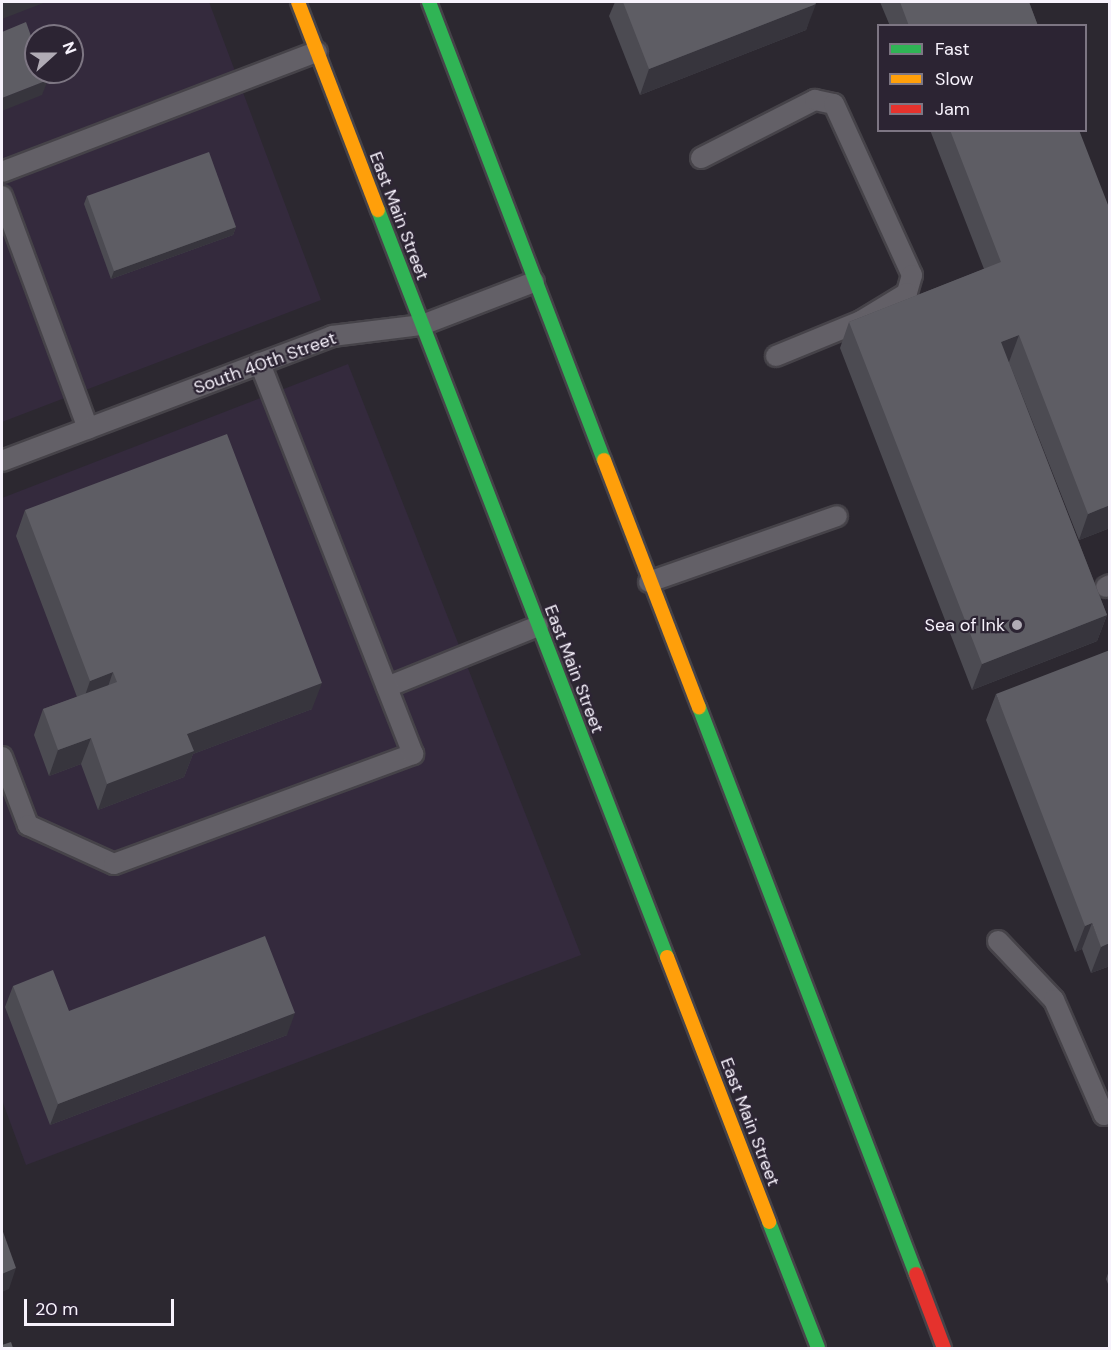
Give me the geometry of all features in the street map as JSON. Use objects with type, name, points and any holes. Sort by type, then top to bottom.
[{"type":"main road","name":"East Main Street","points":[[298,2],[818,1348]]},
{"type":"main road","points":[[429,2],[534,282],[944,1348]]},
{"type":"lane","points":[[2,172],[318,52]]},
{"type":"lane","points":[[701,158],[815,100],[834,104],[912,275],[907,293],[861,321],[776,356]]},
{"type":"lane","points":[[2,196],[88,429]]},
{"type":"lane","name":"South 40th Street","points":[[2,461],[332,336],[422,325],[534,282]]},
{"type":"lane","points":[[2,757],[28,825],[114,864],[413,754],[260,363]]},
{"type":"lane","points":[[649,582],[837,516]]},
{"type":"lane","points":[[387,687],[538,626]]},
{"type":"lane","points":[[998,941],[1054,1000],[1104,1115],[1110,1113]]},
{"type":"shaded area","points":[[2,2],[209,2],[321,300],[2,422]]},
{"type":"shaded area","points":[[348,364],[581,955],[26,1165],[2,1100],[2,498]]},
{"type":"building","points":[[623,2],[815,2],[816,4],[649,69]]},
{"type":"building","points":[[900,2],[1029,2],[1037,24],[908,24]]},
{"type":"building","points":[[26,22],[27,24],[24,24],[24,84],[38,84],[2,98],[2,32]]},
{"type":"building","points":[[951,132],[1080,132],[1110,210],[1110,505],[1088,514],[1019,335],[1001,342],[1107,615],[982,664],[849,322],[1001,262]]},
{"type":"building","points":[[209,152],[236,227],[114,271],[87,196]]},
{"type":"building","points":[[227,434],[322,683],[187,734],[194,751],[107,784],[91,738],[58,750],[43,709],[117,682],[113,672],[90,681],[25,510]]},
{"type":"building","points":[[1110,650],[1110,943],[1101,947],[1092,923],[1085,926],[996,694]]},
{"type":"building","points":[[265,936],[295,1013],[58,1104],[13,986],[53,970],[69,1011]]},
{"type":"building","points":[[2,1229],[16,1268],[2,1274]]},
{"type":"building","points":[[11,1342],[13,1348],[2,1348],[2,1345]]},
{"type":"traffic: fast","points":[[429,2],[604,460]]},
{"type":"traffic: fast","points":[[378,210],[667,957]]},
{"type":"traffic: fast","points":[[699,707],[916,1274]]},
{"type":"traffic: fast","points":[[769,1222],[818,1348]]},
{"type":"traffic: slow","points":[[298,2],[378,210]]},
{"type":"traffic: slow","points":[[604,460],[699,707]]},
{"type":"traffic: slow","points":[[667,957],[769,1222]]},
{"type":"traffic: jam","points":[[916,1274],[944,1348]]},
{"type":"place","name":"Sea of Ink","points":[[1017,625]]}]
